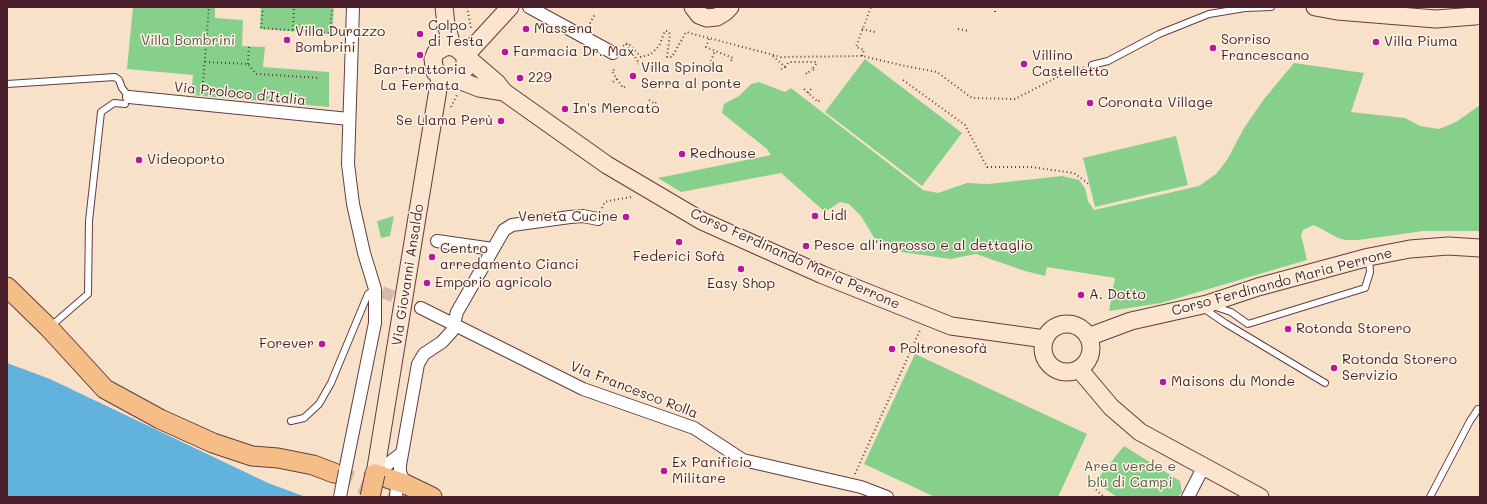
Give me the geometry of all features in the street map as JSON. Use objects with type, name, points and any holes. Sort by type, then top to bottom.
[{"type":"main road","points":[[444,7],[446,24],[453,50],[465,69],[448,78],[435,72],[433,58],[453,50],[479,41],[510,7]]},
{"type":"main road","points":[[694,7],[699,15],[707,18],[717,17],[730,7]]},
{"type":"main road","points":[[1315,7],[1337,11],[1436,13],[1475,16],[1480,14]]},
{"type":"main road","points":[[453,50],[500,88]]},
{"type":"main road","name":"Corso Ferdinando Maria Perrone","points":[[448,78],[479,88],[500,88],[607,165],[702,221],[823,275],[951,326],[1045,339]]},
{"type":"main road","name":"Via Giovanni Ansaldo","points":[[375,474],[436,101],[448,78]]},
{"type":"main road","name":"Corso Ferdinando Maria Perrone","points":[[1088,337],[1131,321],[1204,305],[1258,287],[1369,257],[1410,249],[1448,246],[1480,248]]},
{"type":"main road","points":[[7,288],[49,328],[105,389],[160,419],[212,443],[252,456],[278,458],[339,472]]},
{"type":"main road","points":[[1066,324],[1075,325],[1088,337],[1091,344],[1089,358],[1079,369],[1071,372],[1062,372],[1055,369],[1048,363],[1044,356],[1043,347],[1045,339],[1050,331],[1057,326],[1066,324]]},
{"type":"main road","points":[[1079,369],[1111,408],[1140,432],[1203,468],[1260,497]]},
{"type":"main road","points":[[370,497],[375,474],[400,490],[432,497]]},
{"type":"street","points":[[340,497],[339,472],[375,323],[378,290],[364,253],[353,204],[348,164],[353,7]]},
{"type":"street","points":[[529,7],[613,52]]},
{"type":"street","name":"Via Proloco d'Italia","points":[[127,100],[202,105],[349,119]]},
{"type":"street","points":[[400,490],[402,453],[418,364],[424,354],[442,342],[452,331],[458,312],[504,230],[512,225],[583,216],[598,219]]},
{"type":"street","points":[[436,241],[493,249]]},
{"type":"street","name":"Via Francesco Rolla","points":[[420,308],[583,388],[694,428],[743,460],[850,484],[888,497]]},
{"type":"street","points":[[375,474],[402,453]]},
{"type":"street","points":[[1188,497],[1203,468]]},
{"type":"lane","points":[[1092,65],[1108,61],[1159,34],[1210,14],[1245,8],[1271,7]]},
{"type":"lane","points":[[7,84],[115,77],[119,80],[127,100],[114,103],[101,112],[89,221],[88,294],[49,328]]},
{"type":"lane","points":[[1204,305],[1231,312],[1248,324],[1365,288],[1370,272],[1369,257]]},
{"type":"lane","points":[[291,421],[304,418],[319,404],[331,383],[368,294],[378,290]]},
{"type":"lane","points":[[1204,305],[1225,323],[1325,383]]},
{"type":"lane","points":[[1430,497],[1470,421],[1480,409]]},
{"type":"path","points":[[202,105],[208,7]]},
{"type":"path","points":[[263,7],[261,28],[330,33],[332,7]]},
{"type":"path","points":[[292,30],[294,7]]},
{"type":"path","points":[[467,7],[469,23],[479,41]]},
{"type":"path","points":[[862,56],[864,50],[856,47],[870,7]]},
{"type":"path","points":[[994,7],[995,15]]},
{"type":"path","points":[[862,29],[875,32]]},
{"type":"path","points":[[958,29],[968,31]]},
{"type":"path","points":[[626,44],[628,43],[641,56],[651,54],[659,46],[665,31],[668,31],[670,34],[667,56],[672,58],[686,32],[781,58],[862,56],[937,72],[972,98],[1015,98],[1069,71],[1092,65]]},
{"type":"path","points":[[709,39],[706,47],[733,58],[732,61]]},
{"type":"path","points":[[613,52],[626,44]]},
{"type":"path","points":[[626,44],[639,63],[638,64]]},
{"type":"path","points":[[249,46],[248,64],[256,74],[319,78]]},
{"type":"path","points":[[715,51],[710,63],[715,66]]},
{"type":"path","points":[[772,55],[785,67]]},
{"type":"path","points":[[205,62],[248,64]]},
{"type":"path","points":[[781,69],[789,62],[817,63],[813,70],[808,74],[806,73]]},
{"type":"path","points":[[615,69],[612,71],[617,79],[623,88],[626,86]]},
{"type":"path","points":[[613,82],[617,79]]},
{"type":"path","points":[[952,84],[954,79]]},
{"type":"path","points":[[903,80],[965,125],[987,167],[1031,167],[1074,173],[1090,185]]},
{"type":"path","points":[[808,93],[811,89]]},
{"type":"path","points":[[804,90],[818,102],[821,98]]},
{"type":"path","points":[[649,100],[655,104],[657,100]]},
{"type":"path","points":[[598,219],[603,218],[602,207],[605,202],[630,197]]},
{"type":"path","points":[[850,484],[926,316]]},
{"type":"path","points":[[1093,487],[1104,497]]},
{"type":"green space","name":"Villa Bombrini","points":[[133,7],[215,7],[215,18],[243,20],[242,46],[265,47],[263,67],[329,72],[329,107],[191,95],[193,75],[127,69]]},
{"type":"green space","points":[[261,7],[334,7],[332,34],[260,29]]},
{"type":"green space","points":[[865,59],[962,133],[922,186],[825,112]]},
{"type":"green space","points":[[1294,63],[1364,73],[1351,112],[1405,118],[1420,126],[1439,129],[1456,122],[1480,105],[1480,231],[1423,231],[1359,240],[1346,240],[1338,238],[1314,225],[1303,230],[1301,235],[1307,260],[1161,303],[1109,311],[1115,278],[1047,267],[1045,276],[1025,271],[976,254],[950,259],[881,249],[861,216],[849,204],[840,202],[825,212],[781,173],[681,192],[658,178],[771,155],[767,149],[722,113],[724,104],[739,96],[751,84],[759,82],[785,92],[791,88],[923,190],[938,193],[967,183],[988,184],[1062,176],[1079,180],[1085,188],[1088,201],[1094,210],[1199,186],[1216,174],[1227,160],[1244,128],[1264,99]]},
{"type":"green space","points":[[1176,136],[1188,185],[1095,207],[1083,158]]},
{"type":"green space","points":[[394,216],[390,236],[381,238],[377,221]]},
{"type":"green space","points":[[915,354],[1087,434],[1058,497],[935,497],[864,464]]},
{"type":"green space","name":"Area verde e blu di Campi","points":[[1124,446],[1180,481],[1182,492],[1178,497],[1117,497],[1095,482]]},
{"type":"water","points":[[7,363],[50,379],[268,483],[306,497],[7,497]]},
{"type":"tunnel","points":[[382,292],[421,308]]},
{"type":"tunnel","points":[[334,473],[393,497]]},
{"type":"place","name":"Massena","points":[[526,29]]},
{"type":"place","name":"Colpo di Testa","points":[[420,34]]},
{"type":"place","name":"Villa Durazzo Bombrini","points":[[287,40]]},
{"type":"place","name":"Villa Piuma","points":[[1376,42]]},
{"type":"place","name":"Sorriso Francescano","points":[[1213,48]]},
{"type":"place","name":"Farmacia Dr. Max","points":[[505,52]]},
{"type":"place","name":"Bar-trattoria La Fermata","points":[[420,55]]},
{"type":"place","name":"Villino Castelletto","points":[[1024,64]]},
{"type":"place","name":"Villa Spinola Serra al ponte","points":[[633,76]]},
{"type":"place","name":"229","points":[[520,78]]},
{"type":"place","name":"Coronata Village","points":[[1090,103]]},
{"type":"place","name":"In's Mercato","points":[[565,109]]},
{"type":"place","name":"Se Llama Perù","points":[[501,121]]},
{"type":"place","name":"Redhouse","points":[[682,154]]},
{"type":"place","name":"Videoporto","points":[[139,160]]},
{"type":"place","name":"Lidl","points":[[815,216]]},
{"type":"place","name":"Veneta Cucine","points":[[626,217]]},
{"type":"place","name":"Federici Sofà","points":[[679,242]]},
{"type":"place","name":"Pesce all'ingrosso e al dettaglio","points":[[806,246]]},
{"type":"place","name":"Centro arredamento Cianci","points":[[432,257]]},
{"type":"place","name":"Easy Shop","points":[[741,269]]},
{"type":"place","name":"Emporio agricolo","points":[[427,283]]},
{"type":"place","name":"A. Dotto","points":[[1081,295]]},
{"type":"place","name":"Rotonda Storero","points":[[1288,329]]},
{"type":"place","name":"Forever","points":[[322,344]]},
{"type":"place","name":"Poltronesofà","points":[[892,349]]},
{"type":"place","name":"Rotonda Storero Servizio","points":[[1334,368]]},
{"type":"place","name":"Maisons du Monde","points":[[1163,382]]},
{"type":"place","name":"Ex Panificio Militare","points":[[664,471]]}]
